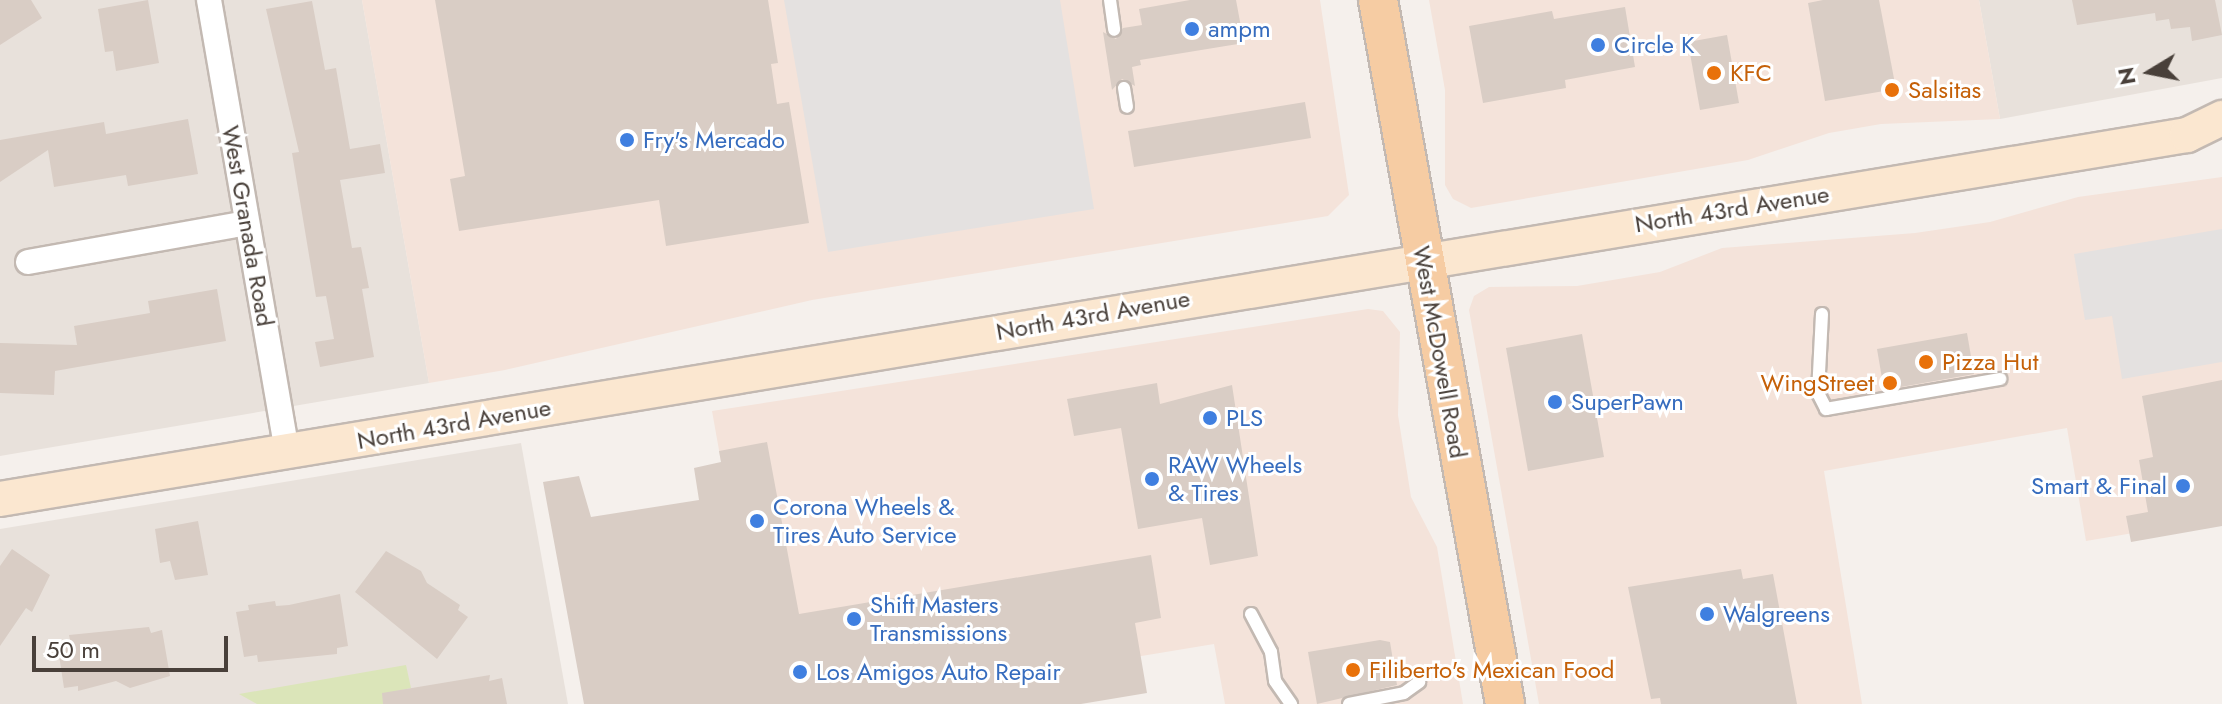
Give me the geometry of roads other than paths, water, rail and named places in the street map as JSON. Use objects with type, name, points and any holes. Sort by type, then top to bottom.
[{"type":"main road","name":"West McDowell Road","points":[[1378,0],[1505,704]]},
{"type":"main road","name":"North 43rd Avenue","points":[[0,499],[1423,259],[2187,135],[2222,118]]},
{"type":"main road","name":"North 43rd Avenue","points":[[2187,135],[2222,140]]},
{"type":"street","name":"West Granada Road","points":[[209,0],[287,452]]},
{"type":"street","points":[[28,262],[247,223]]},
{"type":"lane","points":[[1110,0],[1114,30]]},
{"type":"lane","points":[[1124,88],[1127,107]]},
{"type":"lane","points":[[1822,314],[1818,393],[1826,409],[2000,379]]},
{"type":"lane","points":[[1251,614],[1271,652],[1275,681],[1291,704]]},
{"type":"lane","points":[[1349,704],[1404,693],[1419,682]]},
{"type":"place","name":"ampm","points":[[1192,29]]},
{"type":"place","name":"Circle K","points":[[1598,45]]},
{"type":"place","name":"KFC","points":[[1714,73]]},
{"type":"place","name":"Salsitas","points":[[1892,90]]},
{"type":"place","name":"Fry's Mercado","points":[[627,140]]},
{"type":"place","name":"Pizza Hut","points":[[1926,362]]},
{"type":"place","name":"WingStreet","points":[[1890,383]]},
{"type":"place","name":"SuperPawn","points":[[1555,402]]},
{"type":"place","name":"PLS","points":[[1210,418]]},
{"type":"place","name":"RAW Wheels & Tires","points":[[1152,479]]},
{"type":"place","name":"Smart & Final","points":[[2183,486]]},
{"type":"place","name":"Corona Wheels & Tires Auto Service","points":[[757,521]]},
{"type":"place","name":"Walgreens","points":[[1707,614]]},
{"type":"place","name":"Shift Masters Transmissions","points":[[854,619]]},
{"type":"place","name":"Filiberto's Mexican Food","points":[[1353,670]]},
{"type":"place","name":"Los Amigos Auto Repair","points":[[800,672]]}]
